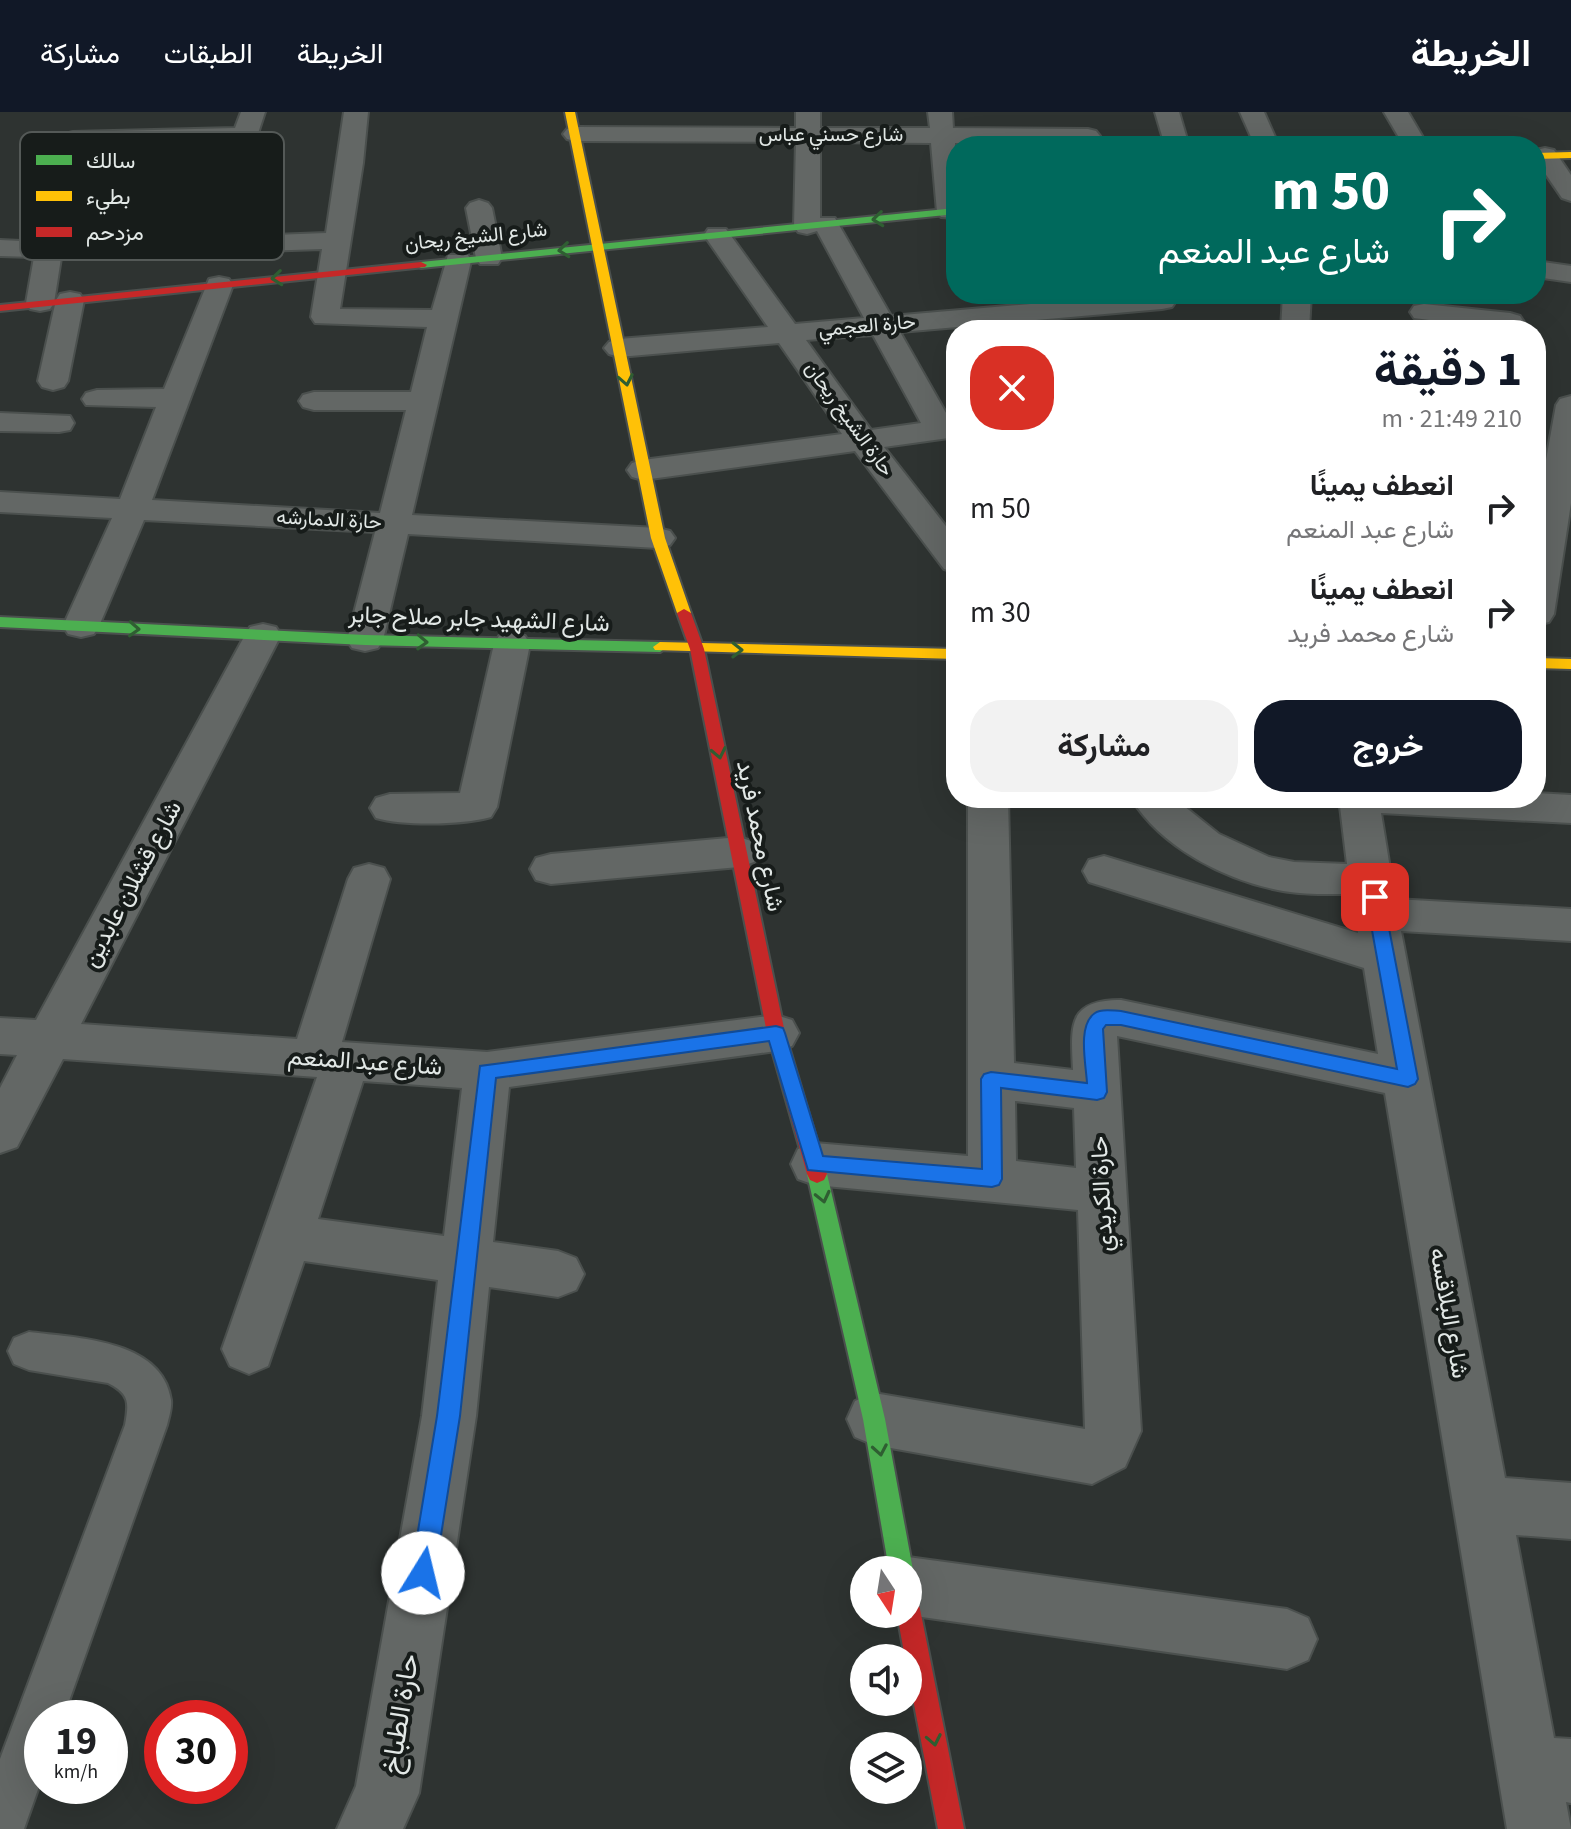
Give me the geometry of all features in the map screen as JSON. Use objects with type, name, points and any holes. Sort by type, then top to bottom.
[{"type":"street","points":[[356,112],[354,157],[330,272],[325,318],[444,319]]},
{"type":"street","points":[[1167,112],[1174,136]]},
{"type":"street","points":[[1252,112],[1263,136]]},
{"type":"street","points":[[1396,112],[1410,136]]},
{"type":"street","name":"شارع حسني عباس","points":[[572,123],[941,124],[1087,131]]},
{"type":"street","name":"شارع محمد فريد","points":[[572,123],[658,538],[697,649],[776,1033],[815,1164],[874,1419],[898,1556]]},
{"type":"street","points":[[808,123],[817,225],[946,426]]},
{"type":"street","points":[[155,132],[248,124]]},
{"type":"street","points":[[941,124],[946,161]]},
{"type":"street","points":[[1546,156],[1571,155]]},
{"type":"street","points":[[1546,162],[1571,193]]},
{"type":"street","points":[[365,640],[444,319],[474,259],[479,208]]},
{"type":"street","name":"شارع الشيخ ريحان","points":[[0,308],[330,272],[946,213]]},
{"type":"street","name":"حارة الشيخ ريحان","points":[[717,235],[863,441],[946,549]]},
{"type":"street","points":[[284,243],[336,241]]},
{"type":"street","points":[[0,248],[20,249]]},
{"type":"street","points":[[40,303],[47,260]]},
{"type":"street","points":[[1546,270],[1571,274]]},
{"type":"street","points":[[81,626],[132,509],[219,285]]},
{"type":"street","points":[[53,381],[70,300]]},
{"type":"street","name":"حارة العجمي","points":[[619,348],[1105,304]]},
{"type":"street","points":[[1424,312],[1493,320]]},
{"type":"street","points":[[97,399],[176,398]]},
{"type":"street","points":[[314,401],[424,401]]},
{"type":"street","points":[[1546,560],[1562,502],[1549,448],[1571,405]]},
{"type":"street","points":[[0,422],[59,423]]},
{"type":"street","points":[[643,470],[946,429]]},
{"type":"street","name":"حارة الدمارشه","points":[[0,502],[658,538]]},
{"type":"street","name":"شارع الشهيد جابر صلاح جابر","points":[[0,622],[365,640],[946,654]]},
{"type":"street","name":"شارع قشلان عابدين","points":[[0,1133],[263,635]]},
{"type":"street","points":[[390,808],[477,807],[512,644]]},
{"type":"street","points":[[1546,663],[1571,664]]},
{"type":"street","points":[[988,808],[992,1179]]},
{"type":"street","points":[[1159,808],[1196,839],[1232,859],[1379,917]]},
{"type":"street","name":"شارع البلاقسه","points":[[1361,808],[1482,1505],[1549,1769],[1539,1829]]},
{"type":"street","points":[[551,869],[739,852]]},
{"type":"street","points":[[1104,871],[1379,917],[1571,925]]},
{"type":"street","points":[[249,1349],[287,1237],[369,879]]},
{"type":"street","name":"حارة الكريدي","points":[[874,1419],[1092,1457],[1105,1448],[1113,1431],[1094,1027],[1101,1018],[1121,1018],[1408,1079]]},
{"type":"street","name":"شارع عبد المنعم","points":[[0,1036],[487,1071],[776,1033]]},
{"type":"street","name":"حارة الطباخ","points":[[369,1829],[387,1793],[449,1416],[487,1071]]},
{"type":"street","points":[[991,1079],[1097,1092]]},
{"type":"street","points":[[815,1164],[1102,1192]]},
{"type":"street","points":[[287,1237],[558,1274]]},
{"type":"street","points":[[1482,1505],[1571,1511]]},
{"type":"street","points":[[922,1588],[1287,1639]]},
{"type":"street","points":[[912,1628],[951,1829]]},
{"type":"lane","points":[[0,1826],[146,1425],[150,1399],[139,1376],[121,1366],[29,1351]]},
{"type":"traffic: fast","points":[[421,265],[946,212]]},
{"type":"traffic: fast","points":[[0,622],[365,640],[660,647]]},
{"type":"traffic: fast","points":[[817,1174],[874,1419],[898,1556]]},
{"type":"traffic: slow","points":[[570,112],[658,538],[684,613]]},
{"type":"traffic: slow","points":[[1546,156],[1571,155]]},
{"type":"traffic: slow","points":[[660,647],[946,654]]},
{"type":"traffic: slow","points":[[1546,663],[1571,664]]},
{"type":"traffic: jam","points":[[0,308],[421,265]]},
{"type":"traffic: jam","points":[[684,613],[697,649],[776,1033],[817,1174]]},
{"type":"traffic: jam","points":[[912,1628],[951,1829]]},
{"type":"route","points":[[423,1573],[449,1416],[487,1071],[776,1033],[815,1164],[992,1179],[991,1079],[1097,1092],[1094,1027],[1101,1018],[1121,1018],[1408,1079],[1375,897]]}]
